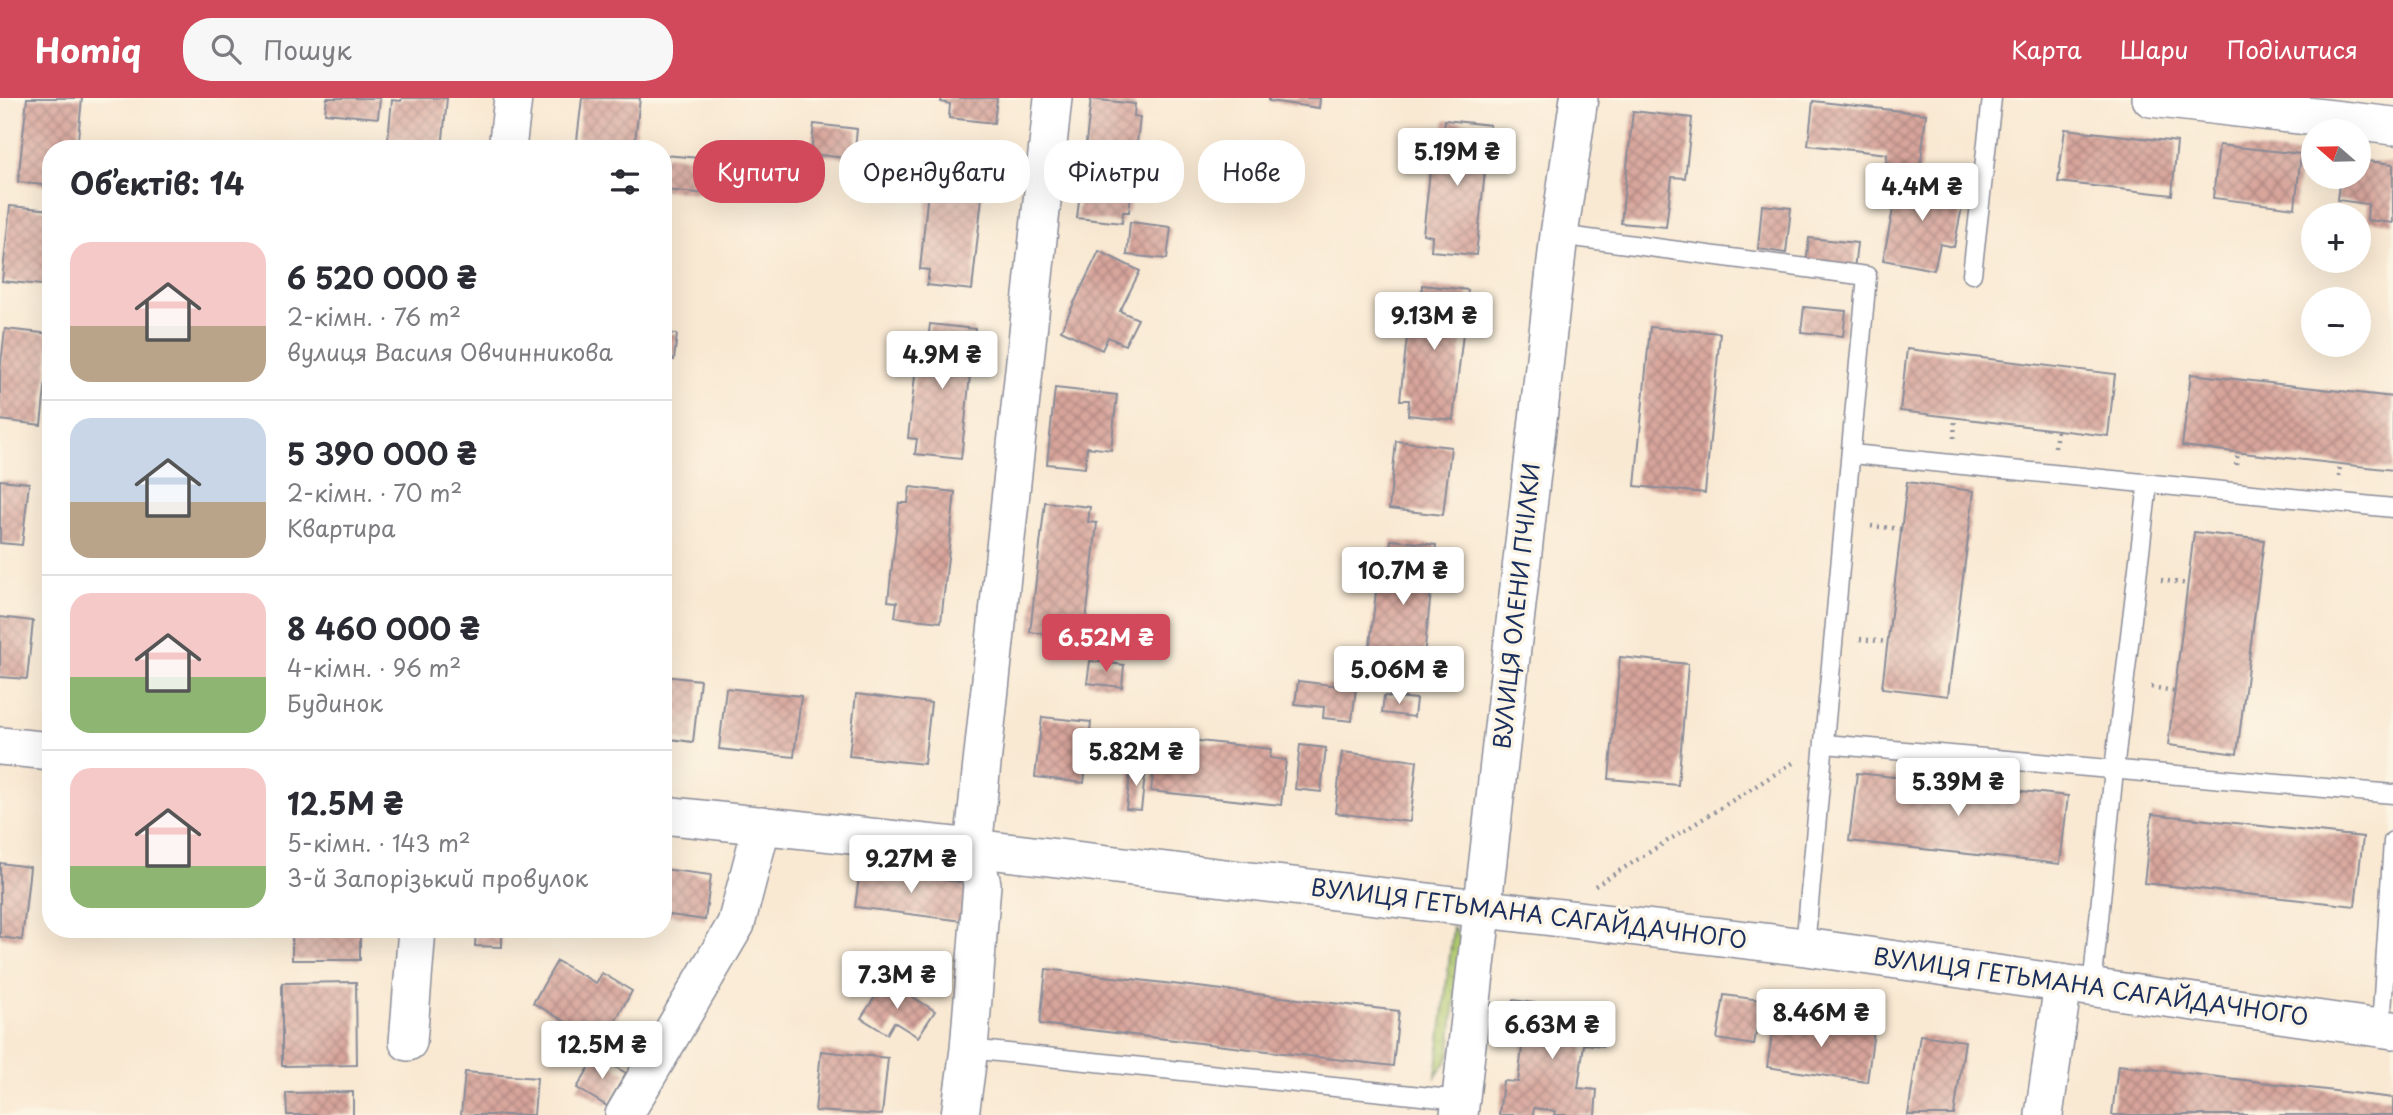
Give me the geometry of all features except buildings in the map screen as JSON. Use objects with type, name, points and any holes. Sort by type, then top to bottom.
[{"type":"street","points":[[508,140],[513,98]]},
{"type":"street","points":[[960,1115],[969,1049],[982,884],[973,848],[1053,98]]},
{"type":"street","name":"ВУЛИЦЯ ОЛЕНИ ПЧІЛКИ","points":[[1460,1108],[1559,234],[1579,98]]},
{"type":"street","points":[[2151,98],[2393,126]]},
{"type":"street","points":[[0,746],[42,750]]},
{"type":"street","name":"ВУЛИЦЯ ГЕТЬМАНА САГАЙДАЧНОГО","points":[[672,816],[973,848],[1805,947],[2387,1029]]},
{"type":"street","points":[[624,1115],[736,925],[762,825]]},
{"type":"street","points":[[408,1042],[416,938]]},
{"type":"street","points":[[2044,1115],[2077,986]]},
{"type":"lane","points":[[1972,274],[1992,98]]},
{"type":"lane","points":[[1559,234],[1867,276],[1805,947]]},
{"type":"lane","points":[[1852,454],[2393,509]]},
{"type":"lane","points":[[2077,986],[2114,770],[2148,484]]},
{"type":"lane","points":[[1825,744],[2393,794]]},
{"type":"lane","points":[[2387,1029],[2393,841]]},
{"type":"lane","points":[[969,1049],[1460,1108]]},
{"type":"path","points":[[1593,887],[1825,744]]},
{"type":"green space","points":[[1453,927],[1462,940],[1449,1058],[1436,1076]]}]
